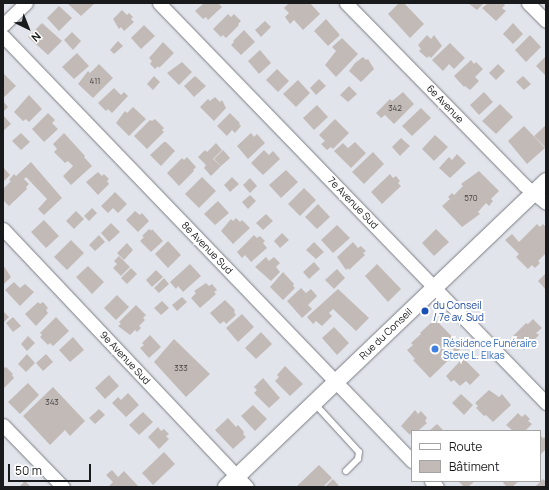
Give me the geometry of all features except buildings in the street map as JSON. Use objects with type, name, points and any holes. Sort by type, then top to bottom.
[{"type":"street","points":[[3,25],[26,3]]},
{"type":"street","name":"7e Avenue Sud","points":[[159,3],[546,402]]},
{"type":"street","name":"6e Avenue","points":[[346,3],[524,185],[546,203]]},
{"type":"street","points":[[528,3],[546,21]]},
{"type":"street","name":"8e Avenue Sud","points":[[3,36],[411,460]]},
{"type":"street","name":"Rue du Conseil","points":[[236,484],[314,403],[546,181]]},
{"type":"street","name":"9e Avenue Sud","points":[[3,229],[236,484]]},
{"type":"street","points":[[3,425],[63,487]]},
{"type":"lane","points":[[314,403],[359,452],[358,459],[346,471]]},
{"type":"place","name":"du Conseil / 7e av. Sud","points":[[425,311]]},
{"type":"place","name":"Résidence Funéraire Steve L. Elkas","points":[[435,349]]}]
